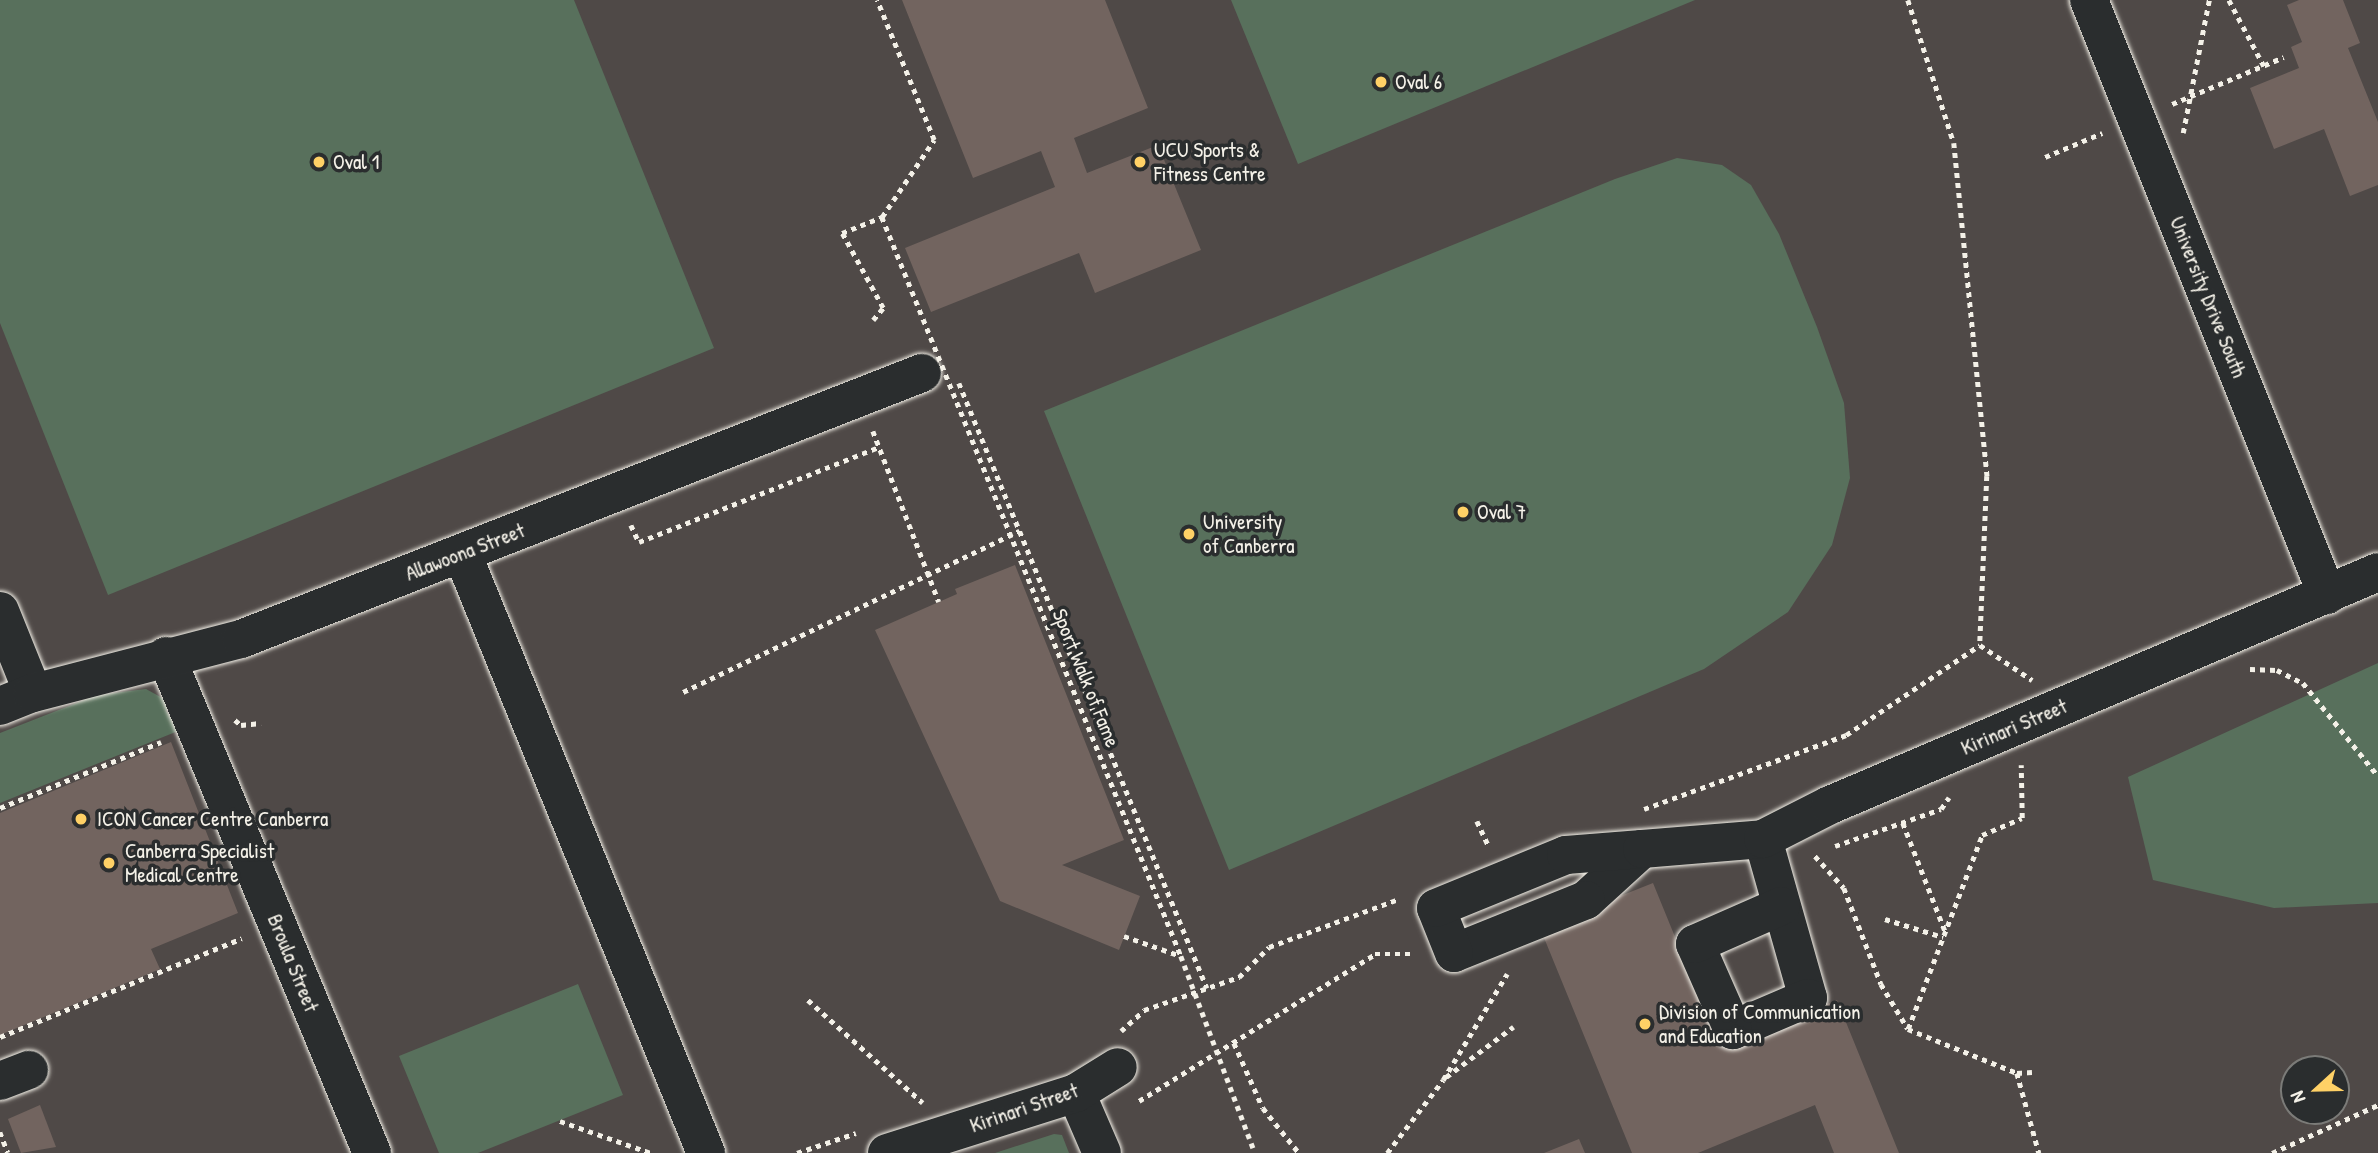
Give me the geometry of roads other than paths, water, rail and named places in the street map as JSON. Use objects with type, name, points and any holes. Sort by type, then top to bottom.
[{"type":"street","name":"University Drive South","points":[[2089,0],[2327,595]]},
{"type":"street","name":"Allawoona Street","points":[[17,699],[166,656],[241,639],[860,397],[939,374]]},
{"type":"street","points":[[462,553],[706,1153]]},
{"type":"street","name":"Kirinari Street","points":[[1454,953],[1586,900],[1642,849],[1763,839],[1829,805],[2378,572]]},
{"type":"street","points":[[0,611],[17,699]]},
{"type":"street","name":"Broula Street","points":[[166,656],[372,1153]]},
{"type":"street","points":[[1763,839],[1780,906]]},
{"type":"street","name":"Kirinari Street","points":[[887,1153],[1076,1093],[1118,1067]]},
{"type":"street","points":[[1076,1093],[1102,1153]]},
{"type":"place","name":"Oval 6","points":[[1381,82]]},
{"type":"place","name":"Oval 1","points":[[319,162]]},
{"type":"place","name":"UCU Sports & Fitness Centre","points":[[1140,162]]},
{"type":"place","name":"Oval 7","points":[[1463,512]]},
{"type":"place","name":"University of Canberra","points":[[1189,534]]},
{"type":"place","name":"ICON Cancer Centre Canberra","points":[[81,819]]},
{"type":"place","name":"Canberra Specialist Medical Centre","points":[[109,863]]},
{"type":"place","name":"Division of Communication and Education","points":[[1645,1024]]}]
